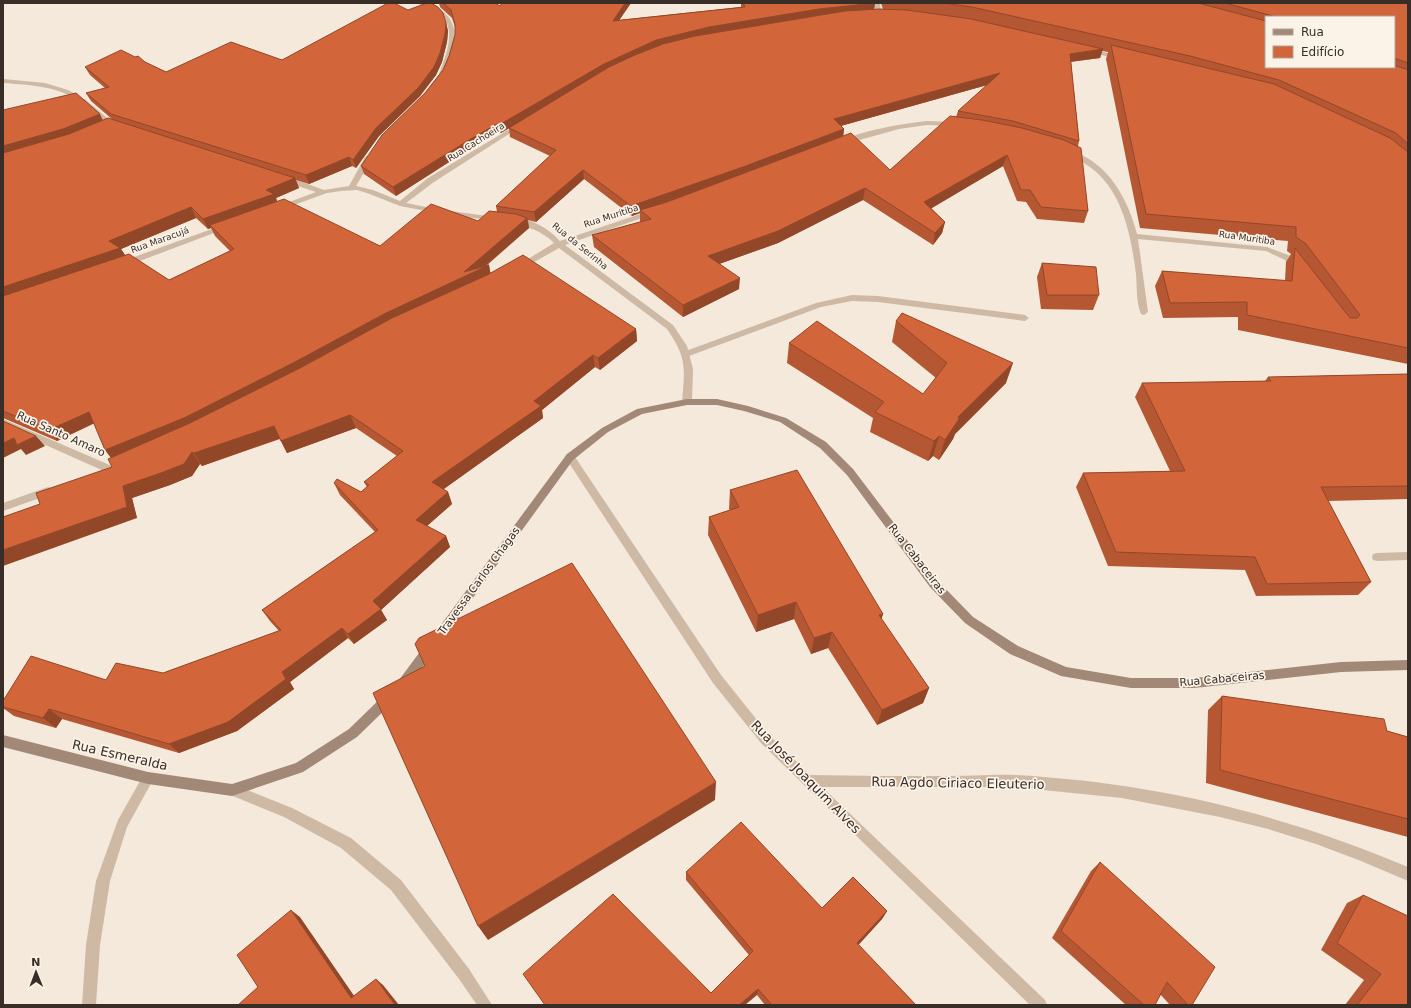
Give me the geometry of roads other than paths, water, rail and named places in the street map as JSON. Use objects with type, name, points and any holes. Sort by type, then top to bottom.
[{"type":"main road","name":"Travessa Carlos Chagas","points":[[232,790],[299,768],[353,733],[405,682],[570,457],[605,430],[640,411],[686,402]]},
{"type":"main road","name":"Rua Cabaceiras","points":[[686,402],[717,402],[753,410],[783,420],[823,445],[850,472],[934,584],[969,620],[1014,650],[1065,672],[1131,683],[1194,683],[1341,667],[1408,665]]},
{"type":"main road","name":"Rua Esmeralda","points":[[3,742],[148,778],[232,790]]},
{"type":"street","points":[[420,3],[432,6],[445,14],[451,24],[453,36],[451,49],[438,82]]},
{"type":"street","points":[[877,3],[879,14]]},
{"type":"street","points":[[1078,48],[1129,60]]},
{"type":"street","points":[[3,81],[26,82],[63,88],[84,100],[114,127]]},
{"type":"street","name":"Rua Cachoeira","points":[[400,204],[431,180],[528,121]]},
{"type":"street","points":[[839,144],[876,131],[911,124],[946,123],[965,126]]},
{"type":"street","points":[[1062,149],[1082,158],[1101,172],[1116,189],[1126,206],[1134,236],[1144,312]]},
{"type":"street","points":[[351,188],[372,153]]},
{"type":"street","name":"Rua da Serinha","points":[[275,176],[324,192],[351,188],[366,189],[400,204],[432,211],[506,220],[537,226],[549,233],[558,244],[670,328],[684,346],[686,354],[689,369],[686,402]]},
{"type":"street","points":[[276,209],[324,192]]},
{"type":"street","name":"Rua Muritiba","points":[[510,271],[558,244],[656,212]]},
{"type":"street","name":"Rua Maracujá","points":[[121,265],[231,225]]},
{"type":"street","name":"Rua Muritiba","points":[[1134,236],[1267,249],[1281,253],[1293,262],[1303,274]]},
{"type":"street","points":[[686,354],[819,305],[852,298],[878,299],[1025,318]]},
{"type":"street","name":"Rua Santo Amaro","points":[[3,422],[113,467],[95,474]]},
{"type":"street","name":"Rua José Joaquim Alves","points":[[570,457],[717,679],[766,739],[807,782],[1040,1005]]},
{"type":"street","points":[[3,507],[60,487]]},
{"type":"street","points":[[1377,557],[1408,556]]},
{"type":"street","points":[[89,1005],[93,945],[102,881],[122,824],[148,778]]},
{"type":"street","name":"Rua Agdo Ciriaco Eleuterio","points":[[807,782],[1023,782],[1113,791],[1211,807],[1284,827],[1370,857],[1408,874]]},
{"type":"street","points":[[232,790],[288,812],[346,843],[396,885],[464,974],[485,1005]]}]
